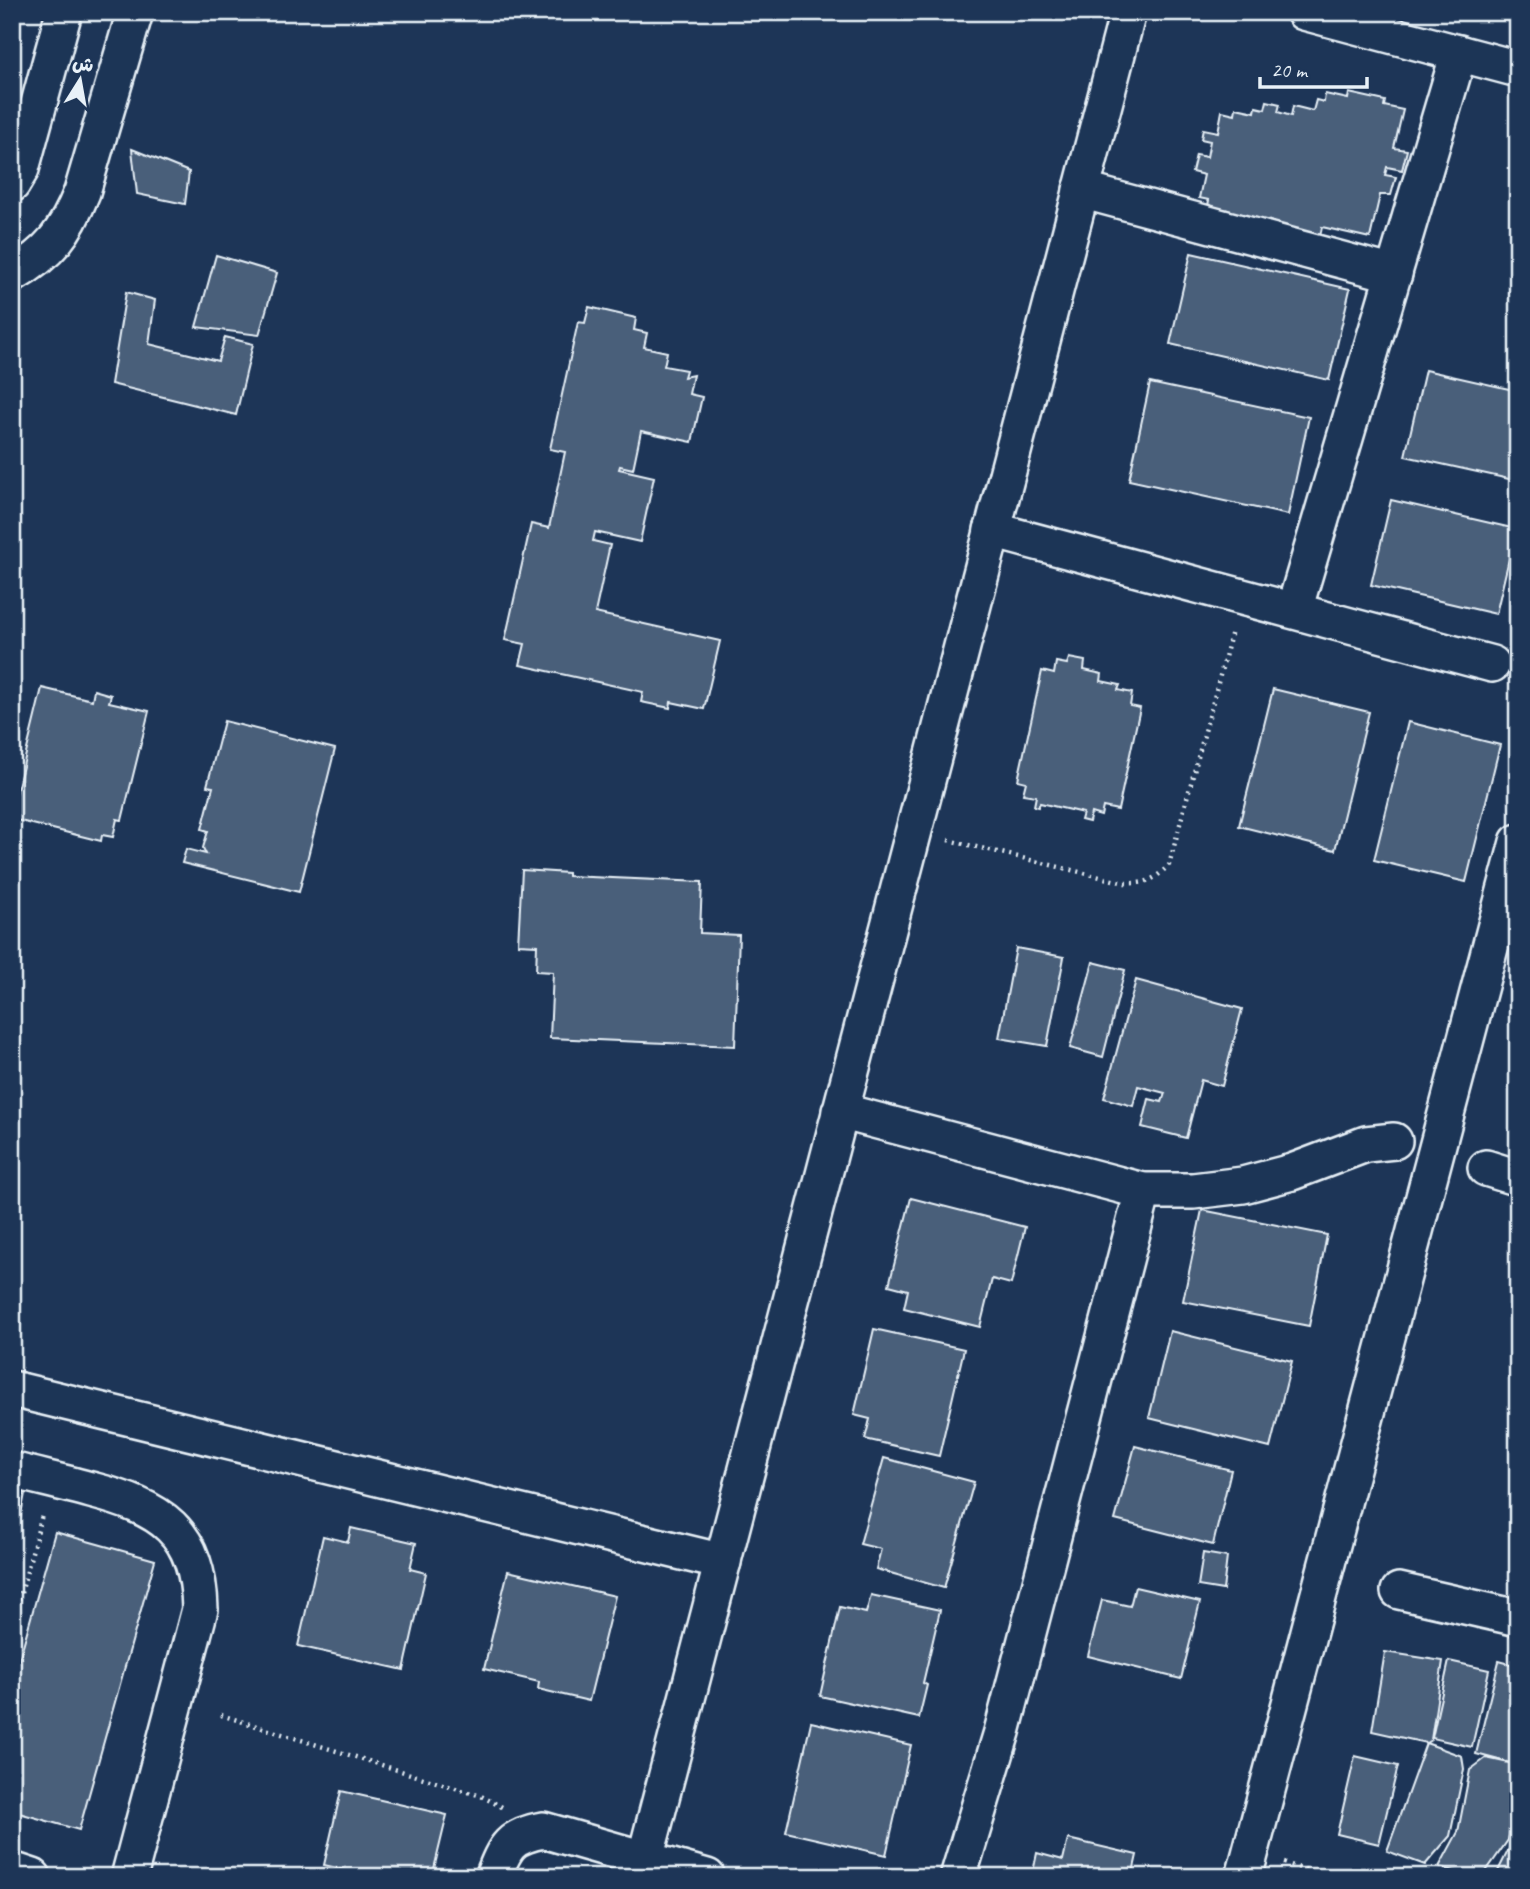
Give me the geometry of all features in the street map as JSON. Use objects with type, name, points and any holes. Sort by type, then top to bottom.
[{"type":"street","points":[[12,184],[21,169],[64,12]]},
{"type":"street","points":[[12,275],[32,263],[54,244],[71,219],[82,192],[135,12]]},
{"type":"street","points":[[645,1859],[1128,12]]},
{"type":"street","points":[[1304,12],[1518,69]]},
{"type":"street","points":[[1294,610],[1459,53]]},
{"type":"street","points":[[1081,190],[1394,274]]},
{"type":"street","points":[[992,530],[1492,664]]},
{"type":"street","points":[[1247,1865],[1518,842]]},
{"type":"street","points":[[840,1111],[1143,1191],[1193,1191],[1243,1185],[1292,1172],[1366,1144],[1394,1140]]},
{"type":"street","points":[[958,1877],[1002,1732],[1143,1191]]},
{"type":"street","points":[[12,1389],[723,1562]]},
{"type":"street","points":[[12,1470],[125,1499],[148,1508],[167,1522],[183,1541],[194,1562],[200,1585],[201,1609],[129,1877]]},
{"type":"street","points":[[1399,1591],[1518,1618]]},
{"type":"street","points":[[493,1877],[510,1842],[526,1833],[543,1830],[707,1877]]},
{"type":"street","points":[[12,1870],[33,1877]]},
{"type":"path","points":[[914,832],[1125,883],[1140,883],[1156,878],[1169,865],[1241,596]]},
{"type":"path","points":[[12,1627],[51,1480]]},
{"type":"path","points":[[221,1715],[481,1796],[499,1804],[514,1817],[526,1833]]},
{"type":"path","points":[[1247,1865],[1330,1877]]},
{"type":"building","points":[[12,12],[20,12],[12,49]]},
{"type":"building","points":[[1349,93],[1385,101],[1384,106],[1403,110],[1394,148],[1407,150],[1402,170],[1387,167],[1385,175],[1396,177],[1391,195],[1380,195],[1370,238],[1322,227],[1319,241],[1227,218],[1228,210],[1208,206],[1209,200],[1199,198],[1204,175],[1192,172],[1196,155],[1207,157],[1210,141],[1201,139],[1203,129],[1218,132],[1222,111],[1235,114],[1236,108],[1255,112],[1256,107],[1265,109],[1267,101],[1280,104],[1278,112],[1291,116],[1293,106],[1313,111],[1316,100],[1324,102],[1325,94],[1348,99]]},
{"type":"building","points":[[132,149],[189,172],[185,204],[137,194]]},
{"type":"building","points":[[1191,253],[1350,289],[1329,380],[1170,344]]},
{"type":"building","points":[[216,255],[277,273],[259,335],[196,327]]},
{"type":"building","points":[[126,292],[155,300],[149,344],[218,361],[225,337],[253,344],[236,415],[111,384]]},
{"type":"building","points":[[589,307],[636,318],[634,330],[647,333],[644,347],[667,352],[664,366],[686,370],[684,377],[693,375],[689,394],[702,397],[692,442],[641,431],[633,469],[620,466],[619,469],[654,477],[640,542],[595,532],[593,541],[610,545],[595,613],[720,641],[704,709],[671,702],[670,708],[641,702],[643,692],[520,665],[525,644],[505,640],[531,524],[549,528],[565,452],[550,449],[578,322],[585,323]]},
{"type":"building","points":[[1425,370],[1518,391],[1518,481],[1405,456]]},
{"type":"building","points":[[1150,383],[1309,417],[1288,515],[1129,480]]},
{"type":"building","points":[[1391,500],[1516,529],[1496,614],[1371,585]]},
{"type":"building","points":[[1069,658],[1085,661],[1084,670],[1102,674],[1101,681],[1120,685],[1118,690],[1132,693],[1130,706],[1140,708],[1118,810],[1103,807],[1101,816],[1091,813],[1089,822],[1081,820],[1083,813],[1040,803],[1038,807],[1034,806],[1036,796],[1023,794],[1026,782],[1018,780],[1042,671],[1054,674],[1056,662],[1067,664]]},
{"type":"building","points":[[42,688],[92,700],[94,690],[111,695],[109,702],[149,711],[122,820],[117,819],[113,837],[102,835],[101,841],[12,819]]},
{"type":"building","points":[[1273,689],[1369,712],[1335,850],[1239,826]]},
{"type":"building","points":[[224,721],[335,749],[299,892],[182,863],[186,849],[206,854],[203,848],[208,831],[202,829],[213,787],[207,786]]},
{"type":"building","points":[[1408,722],[1500,745],[1466,882],[1374,860]]},
{"type":"building","points":[[522,870],[568,873],[568,876],[702,882],[700,933],[739,935],[735,1046],[550,1038],[553,972],[536,971],[537,945],[518,944]]},
{"type":"building","points":[[1016,948],[1064,957],[1047,1046],[999,1038]]},
{"type":"building","points":[[1093,962],[1125,970],[1103,1057],[1070,1048]]},
{"type":"building","points":[[1136,980],[1242,1009],[1222,1086],[1201,1080],[1186,1138],[1142,1127],[1149,1099],[1162,1102],[1165,1093],[1138,1086],[1133,1106],[1104,1098]]},
{"type":"building","points":[[911,1198],[1025,1227],[1011,1284],[992,1279],[980,1327],[904,1308],[908,1290],[889,1285]]},
{"type":"building","points":[[1202,1210],[1327,1235],[1309,1326],[1183,1301]]},
{"type":"building","points":[[874,1329],[964,1349],[939,1456],[865,1439],[870,1419],[854,1415]]},
{"type":"building","points":[[1170,1331],[1292,1361],[1270,1448],[1149,1418]]},
{"type":"building","points":[[1135,1446],[1231,1470],[1213,1545],[1115,1520]]},
{"type":"building","points":[[884,1458],[974,1482],[944,1588],[876,1569],[881,1549],[860,1544]]},
{"type":"building","points":[[12,1486],[26,1488],[12,1562]]},
{"type":"building","points":[[351,1528],[416,1543],[410,1569],[426,1573],[404,1670],[298,1646],[323,1536],[348,1542]]},
{"type":"building","points":[[55,1532],[155,1560],[79,1830],[12,1811],[12,1685]]},
{"type":"building","points":[[1203,1553],[1227,1557],[1223,1590],[1198,1586]]},
{"type":"building","points":[[508,1571],[615,1596],[589,1701],[538,1689],[539,1682],[484,1669]]},
{"type":"building","points":[[1135,1587],[1200,1602],[1181,1679],[1088,1656],[1102,1600],[1130,1606]]},
{"type":"building","points":[[871,1595],[940,1610],[923,1683],[927,1685],[919,1718],[820,1696],[840,1607],[866,1613]]},
{"type":"building","points":[[1385,1652],[1443,1661],[1431,1740],[1426,1743],[1372,1731]]},
{"type":"building","points":[[1449,1661],[1489,1670],[1472,1747],[1432,1738]]},
{"type":"building","points":[[1499,1661],[1518,1666],[1518,1765],[1476,1754]]},
{"type":"building","points":[[811,1722],[911,1745],[886,1855],[786,1832]]},
{"type":"building","points":[[1426,1743],[1462,1756],[1464,1769],[1450,1836],[1425,1865],[1387,1851]]},
{"type":"building","points":[[1355,1756],[1398,1766],[1379,1844],[1337,1834]]},
{"type":"building","points":[[1486,1758],[1518,1765],[1518,1795],[1508,1840],[1482,1877],[1478,1877],[1439,1867],[1458,1832],[1470,1770]]},
{"type":"building","points":[[341,1791],[447,1815],[432,1877],[375,1877],[324,1865]]},
{"type":"building","points":[[1518,1813],[1518,1877],[1495,1877],[1510,1847]]},
{"type":"building","points":[[1068,1839],[1137,1855],[1132,1877],[1032,1877],[1037,1853],[1063,1860]]}]
